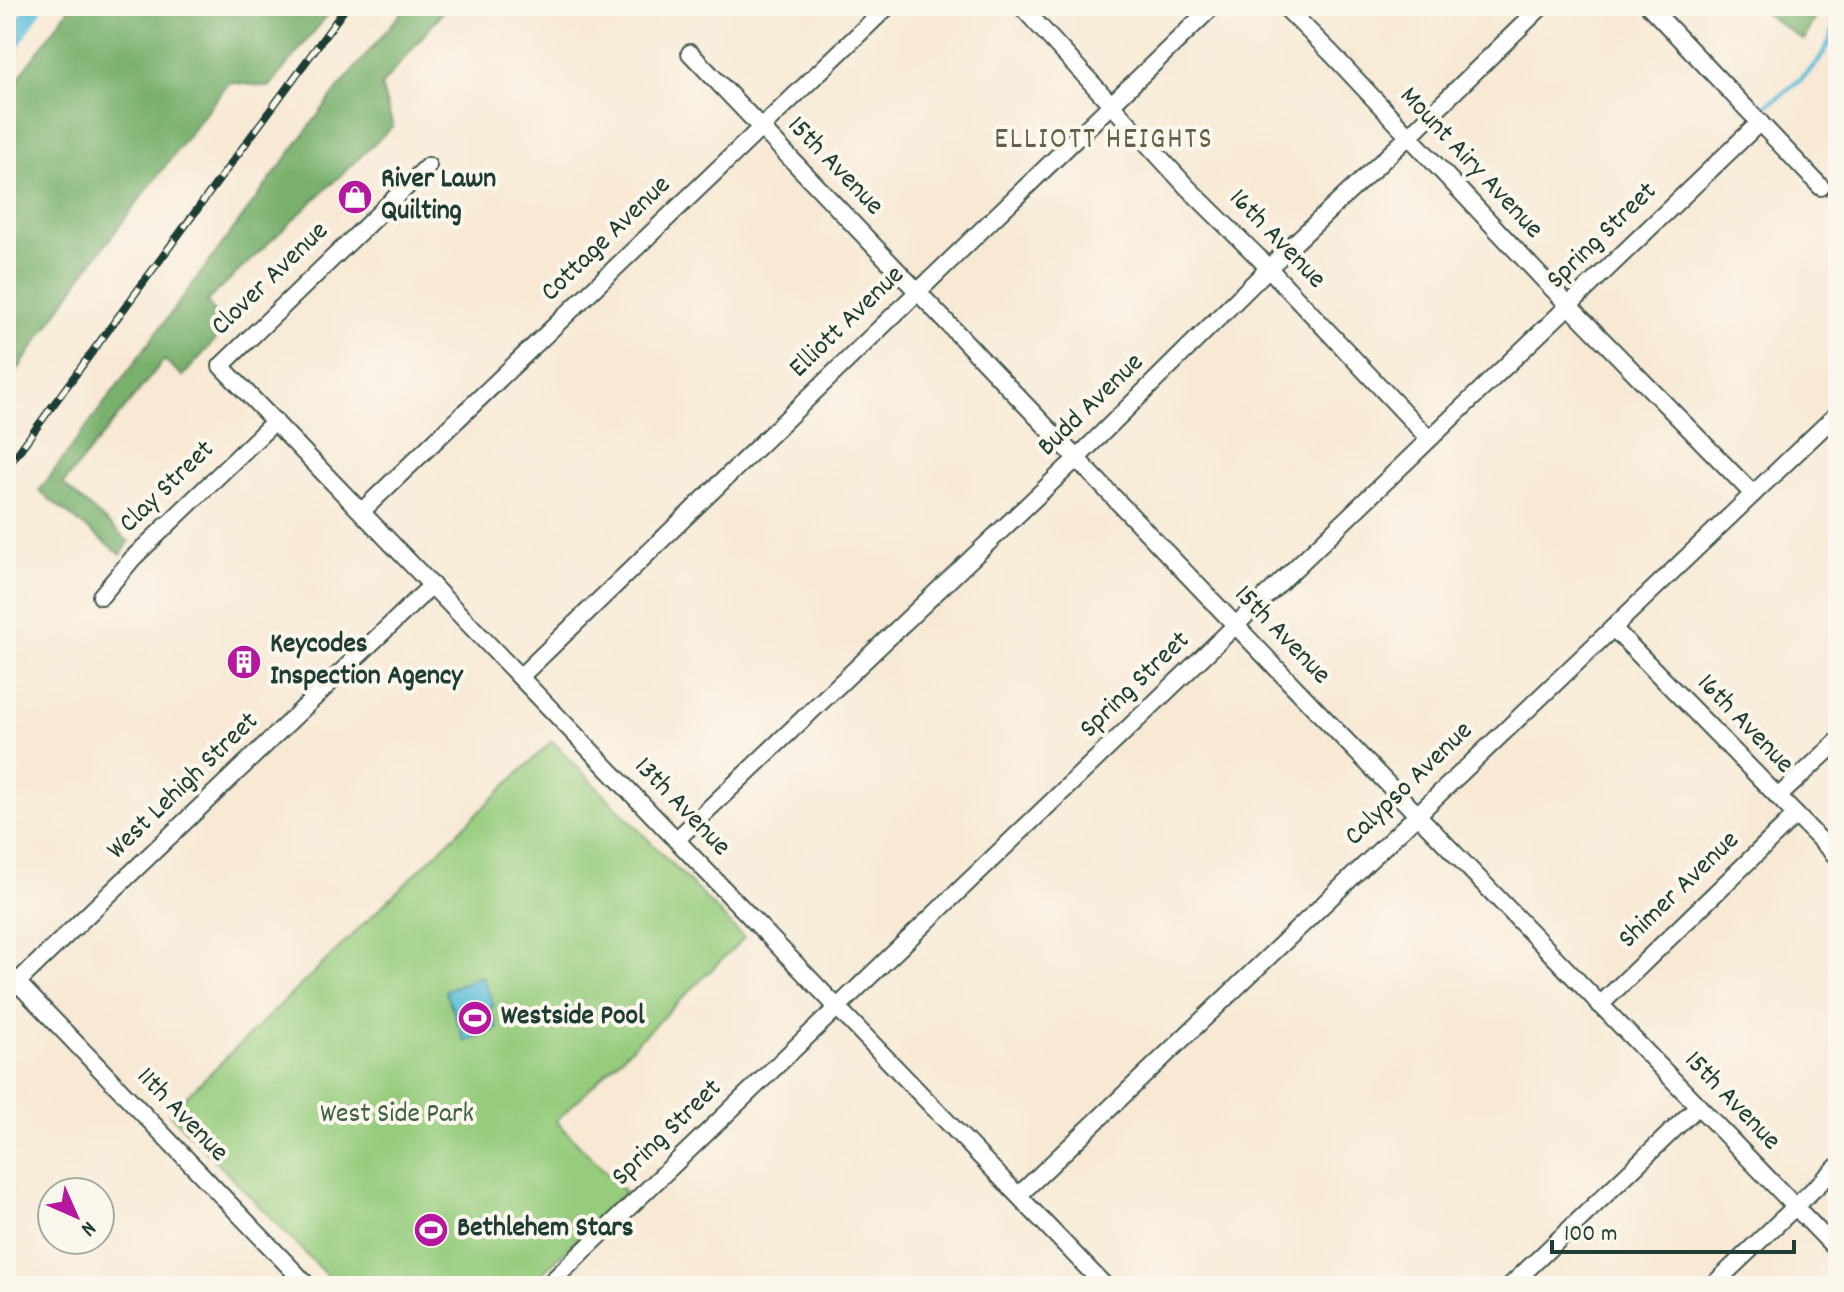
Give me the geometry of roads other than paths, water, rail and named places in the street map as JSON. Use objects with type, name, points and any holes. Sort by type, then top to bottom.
[{"type":"street","name":"Cottage Avenue","points":[[362,511],[888,6]]},
{"type":"street","name":"16th Avenue","points":[[1021,6],[1429,439]]},
{"type":"street","name":"Elliott Avenue","points":[[520,677],[1213,6]]},
{"type":"street","name":"Mount Airy Avenue","points":[[1284,6],[1753,494]]},
{"type":"street","name":"Budd Avenue","points":[[676,840],[1076,459],[1542,6]]},
{"type":"street","points":[[1649,6],[1821,187]]},
{"type":"street","name":"15th Avenue","points":[[690,53],[1838,1251]]},
{"type":"street","name":"Spring Street","points":[[547,1286],[1760,122]]},
{"type":"street","name":"Clover Avenue","points":[[221,366],[428,166]]},
{"type":"street","name":"13th Avenue","points":[[221,366],[1105,1286]]},
{"type":"street","name":"Calypso Avenue","points":[[1019,1195],[1838,413]]},
{"type":"street","name":"Clay Street","points":[[101,596],[133,558],[275,421]]},
{"type":"street","name":"West Lehigh Street","points":[[11,988],[432,585]]},
{"type":"street","name":"16th Avenue","points":[[1613,628],[1838,858]]},
{"type":"street","points":[[1778,797],[1838,741]]},
{"type":"street","name":"Shimer Avenue","points":[[1600,1005],[1796,815]]},
{"type":"street","name":"11th Avenue","points":[[11,988],[308,1286]]},
{"type":"street","points":[[1510,1286],[1697,1104]]},
{"type":"street","points":[[1712,1286],[1838,1166]]},
{"type":"water","name":"Westside Pool","points":[[482,976],[494,1006],[490,1008],[498,1029],[465,1042],[445,990]]},
{"type":"waterway","points":[[6,53],[35,6]]},
{"type":"waterway","points":[[1765,107],[1819,60],[1832,35],[1835,20]]},
{"type":"railway","points":[[6,469],[347,6]]},
{"type":"place","name":"River Lawn Quilting","points":[[355,197]]},
{"type":"place","name":"Keycodes Inspection Agency","points":[[244,662]]},
{"type":"place","name":"Westside Pool","points":[[475,1018]]},
{"type":"place","name":"Bethlehem Stars","points":[[431,1230]]},
{"type":"district","name":"ELLIOTT HEIGHTS","points":[[1104,141]]},
{"type":"park label","name":"West Side Park","points":[[397,1116]]}]
